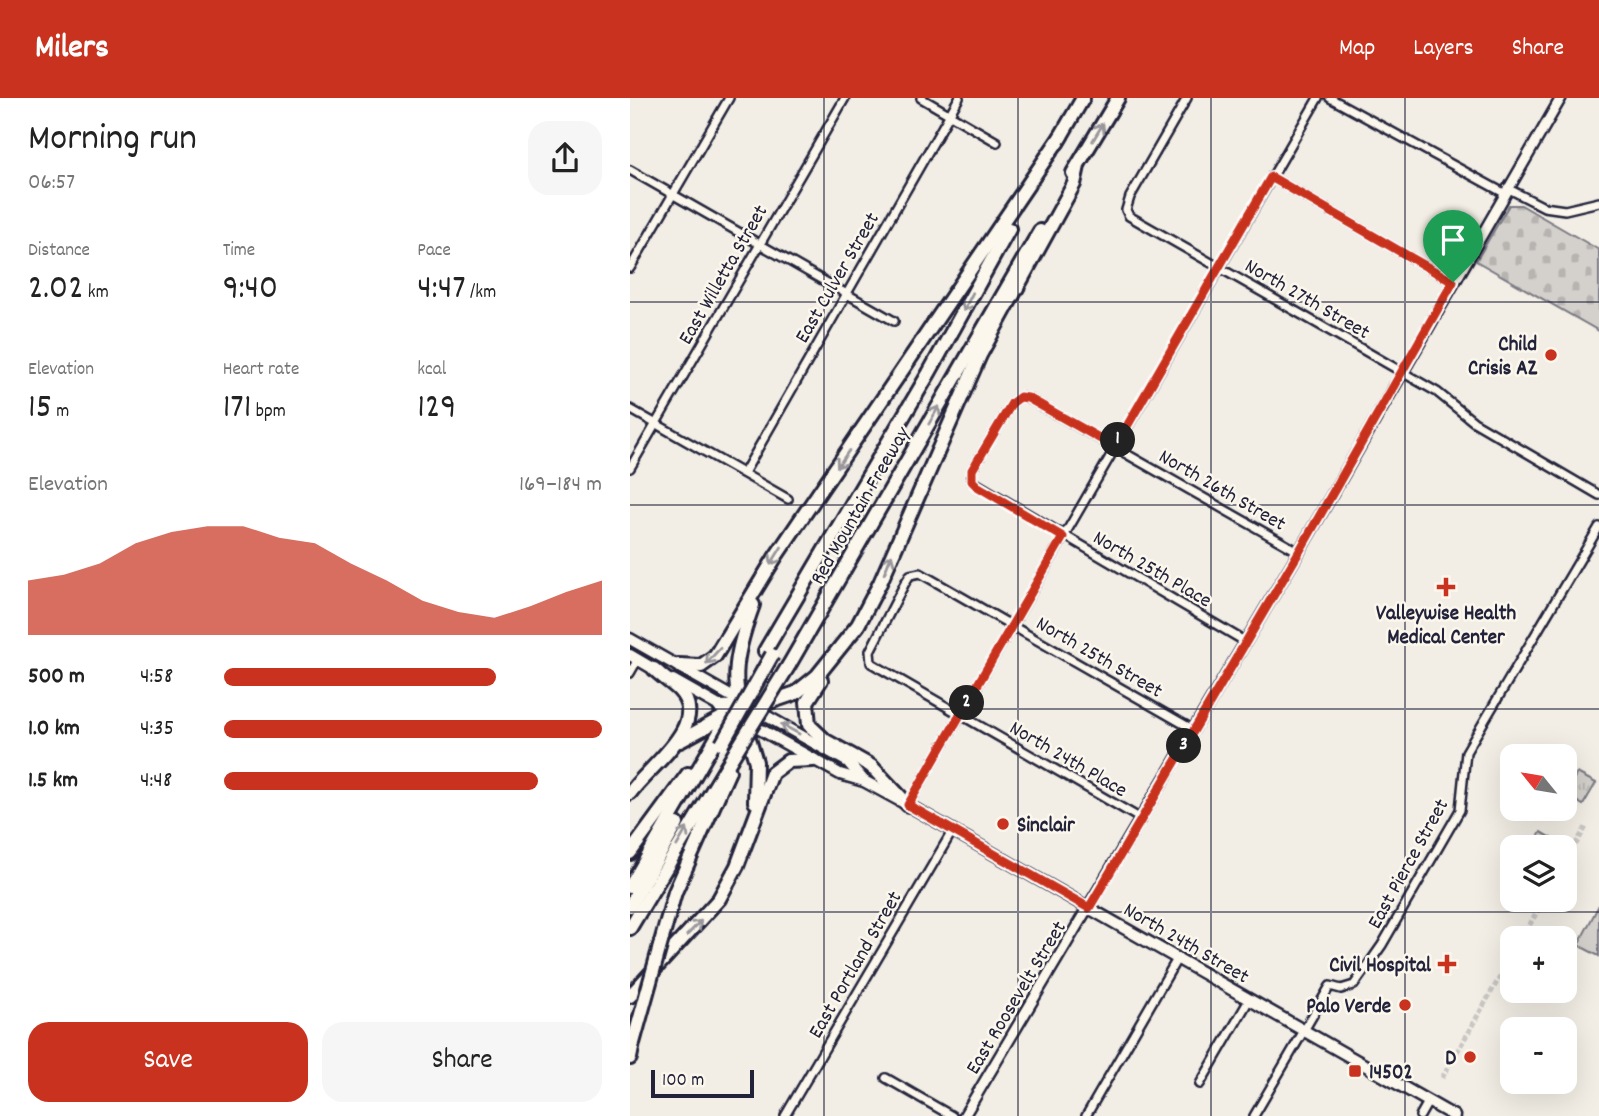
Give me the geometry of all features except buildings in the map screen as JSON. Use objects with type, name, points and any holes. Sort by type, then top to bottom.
[{"type":"highway","name":"Red Mountain Freeway","points":[[716,741],[739,710],[817,565],[929,373],[1083,98]]},
{"type":"highway","name":"Red Mountain Freeway","points":[[631,919],[789,665],[1118,98]]},
{"type":"highway","points":[[678,665],[701,666],[715,656],[761,582],[1061,136]]},
{"type":"highway","points":[[908,805],[871,766],[816,733],[807,718],[809,696],[867,610],[980,355],[1074,184],[1077,166]]},
{"type":"highway","points":[[749,834],[757,773],[751,741],[739,710],[737,659],[761,582]]},
{"type":"highway","points":[[674,745],[739,710],[767,705],[796,693],[817,676],[847,641]]},
{"type":"highway","points":[[630,887],[769,653]]},
{"type":"highway","points":[[630,793],[674,745],[686,727],[688,709],[680,691],[654,669]]},
{"type":"highway","points":[[630,853],[716,741]]},
{"type":"highway","points":[[631,919],[716,741]]},
{"type":"highway","points":[[630,1058],[632,1037],[675,892],[736,751]]},
{"type":"highway","points":[[630,996],[719,899],[737,866],[772,773],[788,761],[813,760]]},
{"type":"main road","name":"North 24th Street","points":[[630,639],[678,665],[813,760],[840,774],[864,781],[908,805],[1454,1116]]},
{"type":"main road","name":"North 24th Street","points":[[634,657],[848,762],[864,781]]},
{"type":"street","points":[[630,268],[729,98]]},
{"type":"street","name":"East Willetta Street","points":[[630,468],[845,98]]},
{"type":"street","points":[[921,98],[997,142]]},
{"type":"street","name":"East Culver Street","points":[[744,473],[959,98]]},
{"type":"street","name":"North 27th Street","points":[[1187,98],[1130,197],[1126,210],[1133,219],[1437,392],[1474,422],[1599,495]]},
{"type":"street","points":[[908,805],[1318,98]]},
{"type":"street","points":[[1330,98],[1544,207],[1565,210],[1599,202]]},
{"type":"street","name":"East Roosevelt Street","points":[[964,1116],[1299,552],[1561,98]]},
{"type":"street","points":[[630,170],[894,321]]},
{"type":"street","points":[[1271,177],[1453,282]]},
{"type":"street","name":"North 26th Street","points":[[972,481],[972,470],[1012,403],[1020,397],[1028,398],[1299,552]]},
{"type":"street","points":[[630,409],[788,499]]},
{"type":"street","name":"North 25th Place","points":[[972,481],[1063,537],[1246,642]]},
{"type":"street","name":"East Pierce Street","points":[[1254,1116],[1331,986],[1341,989],[1354,985],[1382,946],[1460,810],[1466,752],[1599,527]]},
{"type":"street","name":"North 25th Street","points":[[871,663],[870,651],[905,583],[915,573],[1194,730]]},
{"type":"street","points":[[630,673],[634,657]]},
{"type":"street","name":"North 24th Place","points":[[871,663],[1141,819]]},
{"type":"street","name":"East Portland Street","points":[[785,1116],[953,830]]},
{"type":"street","points":[[1086,1116],[1177,959]]},
{"type":"street","points":[[1200,1084],[1249,999]]},
{"type":"street","points":[[886,1078],[952,1116]]},
{"type":"street","points":[[1420,1116],[1428,1102]]},
{"type":"green space","points":[[1509,205],[1521,205],[1599,250],[1599,331],[1476,261]]},
{"type":"green space","points":[[1577,773],[1596,783],[1583,805],[1577,801]]},
{"type":"green space","points":[[1599,905],[1599,956],[1578,945]]},
{"type":"tunnel","points":[[1577,842],[1586,827]]},
{"type":"tunnel","points":[[1529,926],[1537,912]]},
{"type":"tunnel","points":[[1442,1078],[1500,977]]},
{"type":"place","name":"Child Crisis AZ","points":[[1551,355]]},
{"type":"place","name":"Valleywise Health Medical Center","points":[[1446,587]]},
{"type":"place","name":"Sinclair","points":[[1003,824]]},
{"type":"place","name":"Civil Hospital","points":[[1447,964]]},
{"type":"place","name":"Palo Verde","points":[[1405,1005]]},
{"type":"place","name":"D","points":[[1470,1057]]},
{"type":"place","name":"14502","points":[[1355,1071]]},
{"type":"route","points":[[1271,177],[1453,282],[1299,552],[1089,908],[908,805],[1063,537],[972,481],[972,470],[1012,403],[1020,397],[1028,398],[1115,447],[1271,177]]}]
